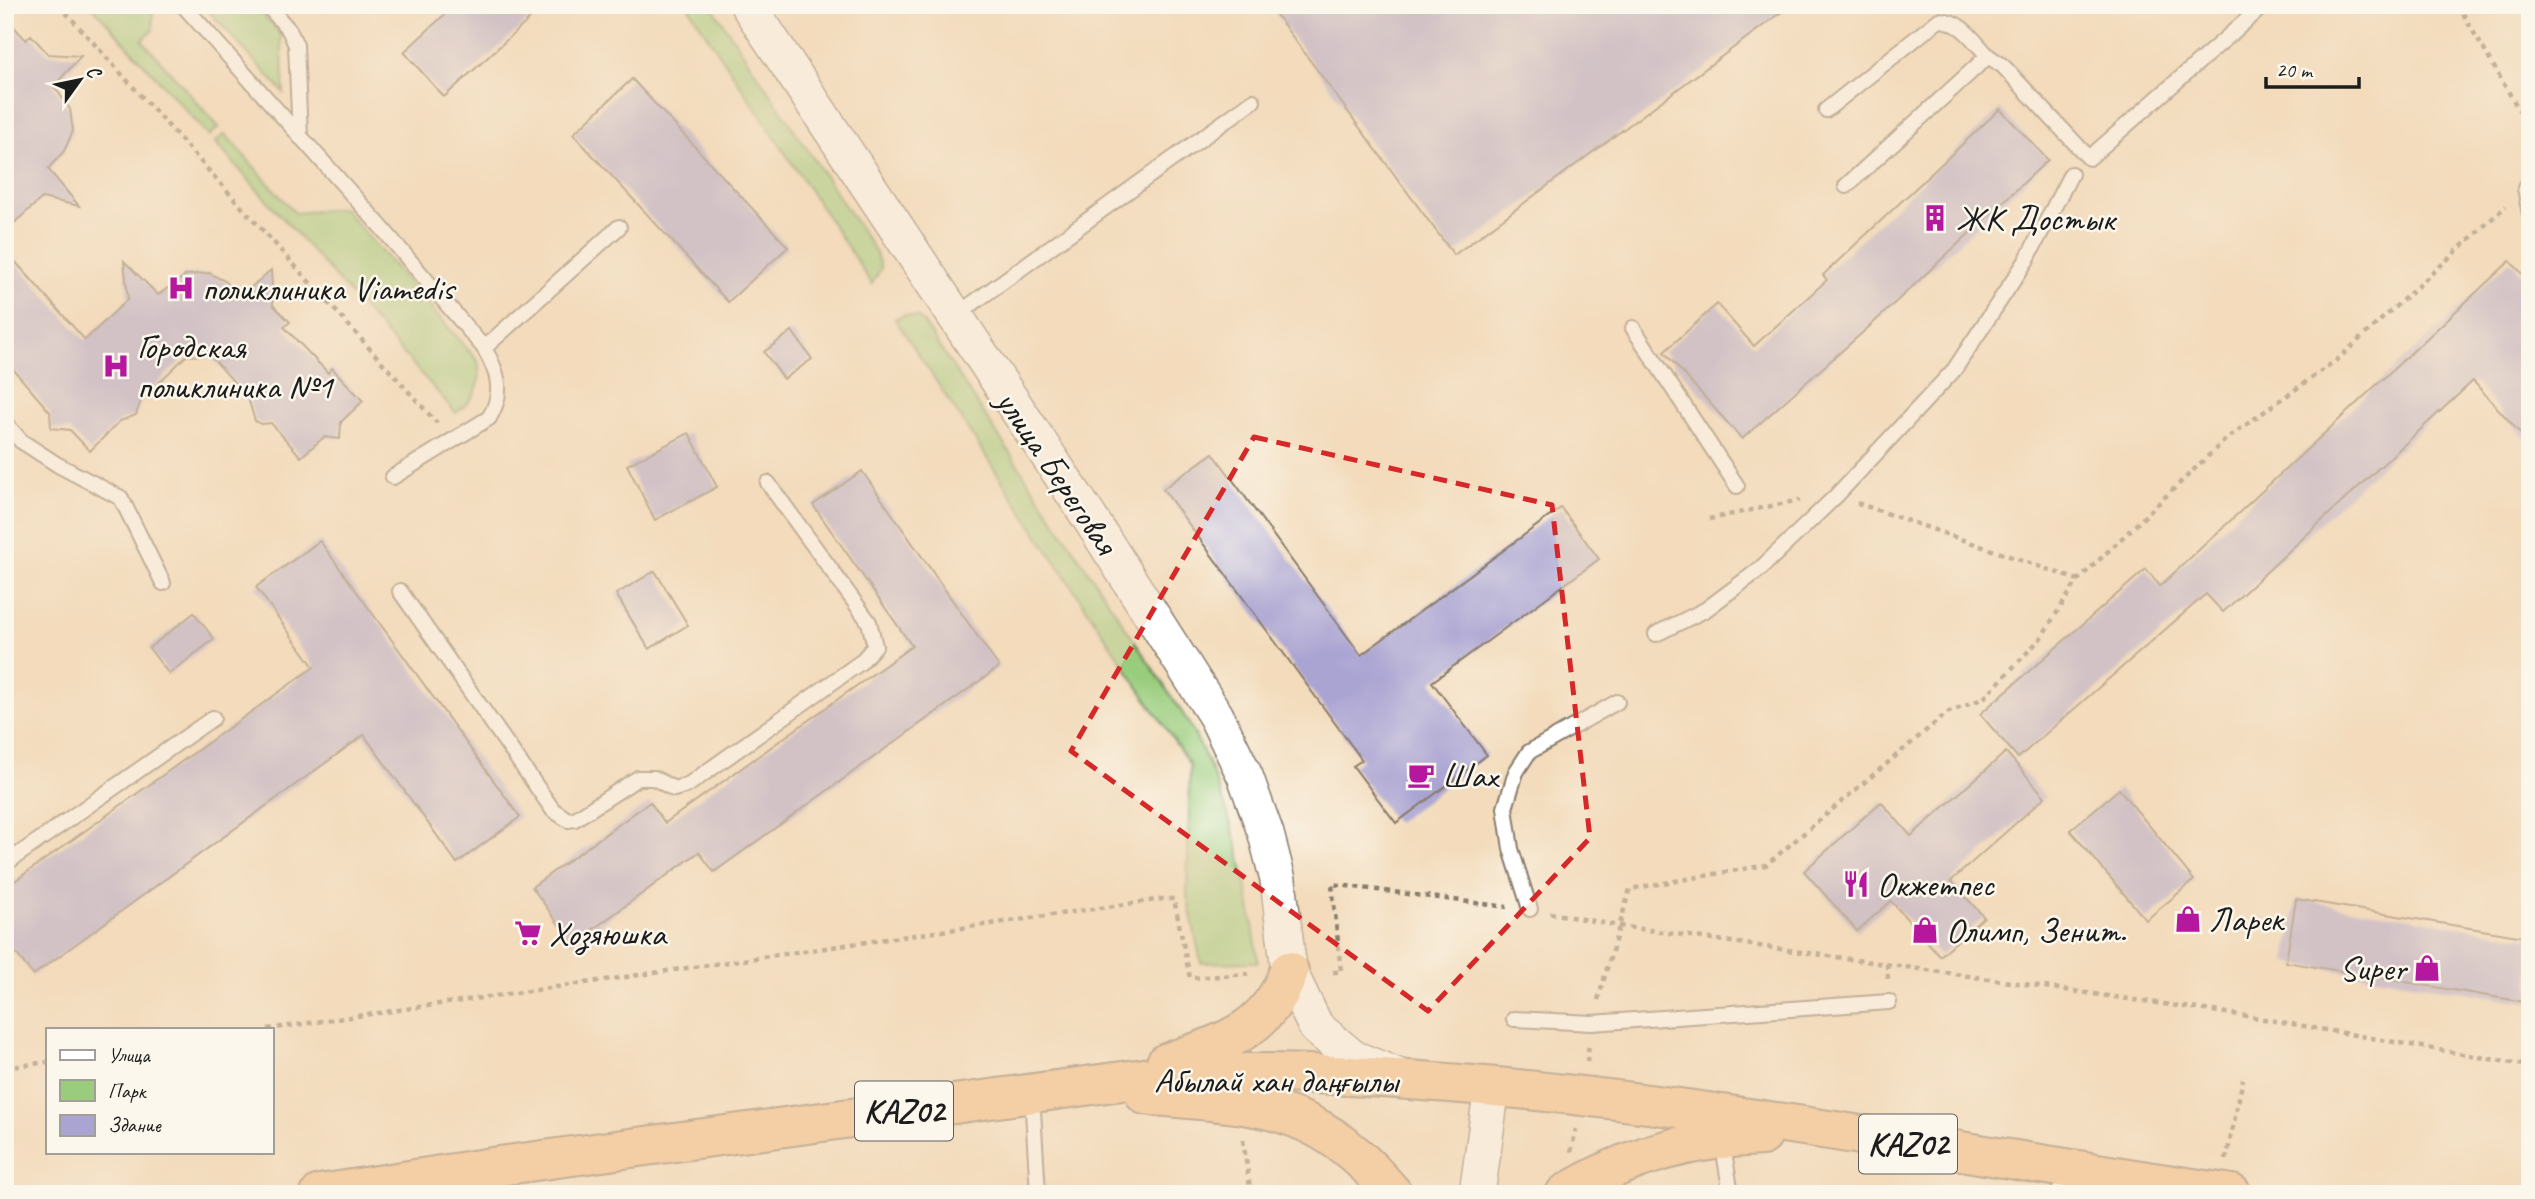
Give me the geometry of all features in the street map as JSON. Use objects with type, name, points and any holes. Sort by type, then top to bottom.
[{"type":"highway","points":[[1076,1088],[1160,1065],[1240,1033],[1271,1009],[1282,993],[1276,972]]},
{"type":"highway","name":"Абылай хан даңғылы","points":[[320,1194],[492,1167],[1198,1073],[1308,1073],[1583,1094],[1719,1127],[1847,1134],[2067,1181],[2226,1193]]},
{"type":"highway","points":[[1076,1088],[1252,1105],[1283,1112],[1341,1142],[1373,1170],[1393,1194]]},
{"type":"highway","points":[[1565,1194],[1620,1164],[1685,1144],[1719,1127]]},
{"type":"street","name":"улица Береговая","points":[[748,5],[1216,716],[1245,776],[1266,834],[1278,880],[1276,972],[1333,1044],[1353,1058],[1409,1080]]},
{"type":"street","points":[[1477,1194],[1492,1087]]},
{"type":"lane","points":[[183,5],[484,348],[499,378],[497,406],[489,418],[393,478]]},
{"type":"lane","points":[[267,5],[294,38],[300,137]]},
{"type":"lane","points":[[1826,110],[1939,20],[1952,21],[1962,28],[1988,57],[2003,66],[2089,158],[2264,5]]},
{"type":"lane","points":[[1846,186],[1988,57]]},
{"type":"lane","points":[[954,317],[1253,101]]},
{"type":"lane","points":[[1656,634],[1705,610],[1760,569],[1836,496],[1954,370],[2026,261],[2071,174]]},
{"type":"lane","points":[[2528,184],[2530,215]]},
{"type":"lane","points":[[484,348],[619,227]]},
{"type":"lane","points":[[1633,328],[1737,486]]},
{"type":"lane","points":[[5,423],[21,440],[58,466],[121,498],[163,583]]},
{"type":"lane","points":[[400,590],[553,810],[568,820],[575,819],[638,778],[654,778],[674,789],[688,785],[861,662],[875,646],[869,622],[768,483]]},
{"type":"lane","points":[[1530,909],[1511,849],[1505,808],[1516,772],[1529,752],[1617,702]]},
{"type":"lane","points":[[5,864],[213,718]]},
{"type":"lane","points":[[1514,1019],[1592,1023],[1889,1002]]},
{"type":"lane","points":[[1032,1093],[1038,1194]]},
{"type":"lane","points":[[1719,1127],[1731,1194]]},
{"type":"path","points":[[59,5],[454,442]]},
{"type":"path","points":[[2458,5],[2530,129]]},
{"type":"path","points":[[1620,926],[1630,889],[1766,865],[1947,713],[1984,698],[2040,639],[2078,579],[2226,439],[2338,359],[2528,184]]},
{"type":"path","points":[[1709,519],[1780,502],[1836,496],[2078,579]]},
{"type":"path","points":[[1333,972],[1340,972],[1332,884],[1530,909],[1620,926],[2247,1016],[2530,1066]]},
{"type":"path","points":[[273,1028],[1174,898],[1190,978],[1276,972]]},
{"type":"path","points":[[5,1068],[46,1062]]},
{"type":"path","points":[[2226,1193],[2243,1079]]},
{"type":"path","points":[[1242,1128],[1251,1194]]},
{"type":"highlighted area","points":[[1254,437],[1552,505],[1590,838],[1428,1011],[1071,751]]},
{"type":"green space","points":[[91,5],[153,5],[153,30],[142,40],[219,127],[209,136]]},
{"type":"green space","points":[[203,5],[254,5],[281,34],[284,93]]},
{"type":"green space","points":[[687,5],[711,5],[875,251],[881,268],[872,284]]},
{"type":"green space","points":[[225,134],[295,213],[343,208],[478,361],[476,391],[463,408],[456,413],[215,142]]},
{"type":"green space","points":[[904,315],[917,317],[923,322],[1187,720],[1215,779],[1235,837],[1258,962],[1201,963],[1187,895],[1190,765],[895,319]]},
{"type":"building","points":[[455,5],[545,5],[444,97],[404,52]]},
{"type":"building","points":[[1269,5],[1791,5],[1454,255]]},
{"type":"building","points":[[5,17],[26,40],[31,35],[48,54],[81,56],[54,86],[70,109],[73,131],[64,151],[48,169],[79,206],[42,198],[5,231]]},
{"type":"building","points":[[632,79],[788,247],[728,302],[573,134]]},
{"type":"building","points":[[2000,109],[2048,160],[1870,326],[1742,439],[1664,352],[1717,304],[1754,346],[1827,280],[1823,275]]},
{"type":"building","name":"Городская поликлиника №1","points":[[5,250],[85,340],[128,299],[124,261],[158,295],[186,275],[209,273],[225,281],[241,296],[271,270],[273,305],[290,322],[284,327],[328,373],[332,368],[363,401],[341,422],[340,439],[324,437],[301,457],[271,423],[261,424],[255,421],[248,398],[210,355],[186,356],[141,400],[136,415],[120,421],[90,451],[70,430],[51,428],[50,412],[5,360]]},
{"type":"building","points":[[2510,261],[2530,282],[2530,444],[2473,381],[2223,612],[2206,594],[2018,758],[1980,714],[2146,569],[2160,586]]},
{"type":"building","points":[[792,331],[812,359],[784,379],[764,352]]},
{"type":"building","points":[[689,433],[717,487],[655,520],[627,465]]},
{"type":"building","points":[[1213,453],[1361,655],[1561,508],[1599,559],[1432,682],[1487,755],[1396,823],[1353,766],[1362,760],[1163,489]]},
{"type":"building","points":[[862,471],[999,667],[714,872],[699,852],[573,944],[532,887],[650,802],[665,823],[912,646],[813,505]]},
{"type":"building","points":[[320,541],[520,817],[457,863],[364,735],[33,975],[5,939],[5,888],[314,667],[256,587]]},
{"type":"building","points":[[655,571],[688,625],[649,649],[616,594]]},
{"type":"building","points":[[194,613],[214,639],[169,674],[149,648]]},
{"type":"building","points":[[2006,752],[2045,797],[1951,881],[1984,917],[1940,956],[1891,901],[1857,931],[1804,871],[1881,802],[1911,836]]},
{"type":"building","points":[[2119,789],[2194,880],[2146,920],[2070,830]]},
{"type":"building","points":[[2296,899],[2530,938],[2530,1003],[2286,962]]},
{"type":"place","name":"ЖК Достык","points":[[1935,218]]},
{"type":"place","name":"поликлиника Viamedis","points":[[181,288]]},
{"type":"place","name":"Городская поликлиника №1","points":[[116,366]]},
{"type":"place","name":"Шах","points":[[1421,775]]},
{"type":"place","name":"Окжетпес","points":[[1856,884]]},
{"type":"place","name":"Ларек","points":[[2188,919]]},
{"type":"place","name":"Олимп, Зенит.","points":[[1925,930]]},
{"type":"place","name":"Хозяюшка","points":[[528,933]]},
{"type":"place","name":"Super","points":[[2427,968]]}]
